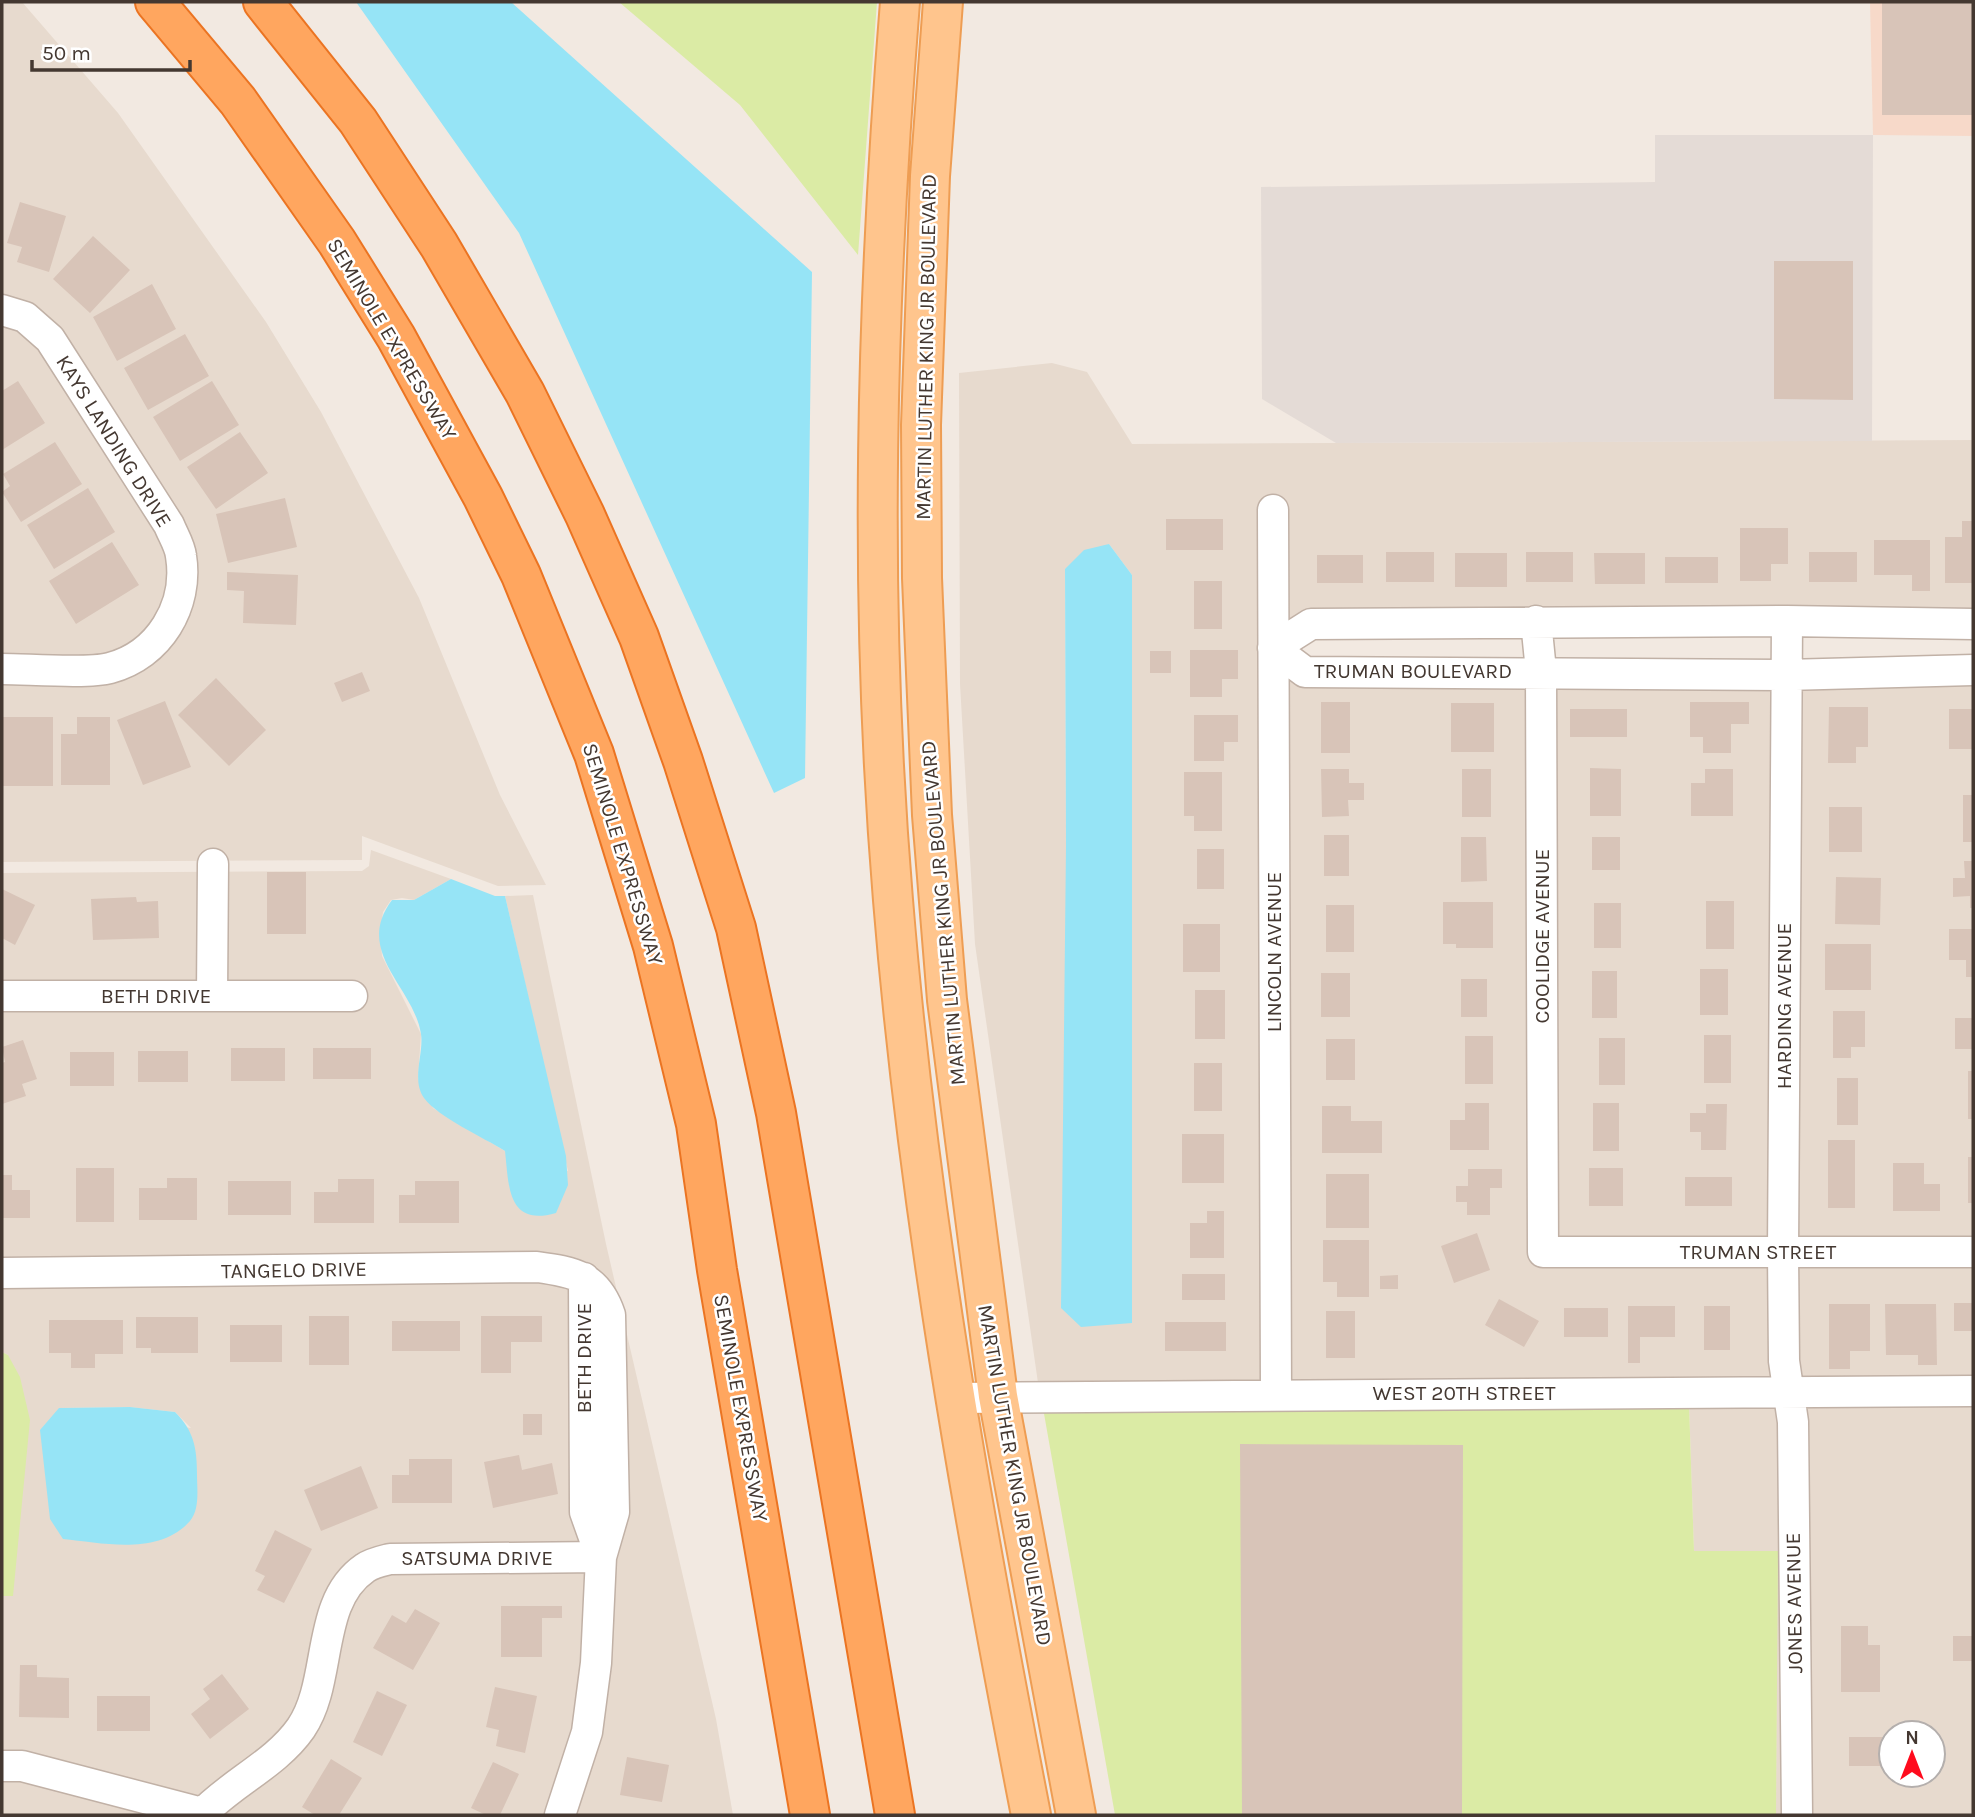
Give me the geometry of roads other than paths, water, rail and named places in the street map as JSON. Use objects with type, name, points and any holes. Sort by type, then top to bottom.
[{"type":"highway","name":"SEMINOLE EXPRESSWAY","points":[[155,2],[238,101],[337,242],[396,337],[483,497],[521,575],[594,754],[653,946],[696,1124],[717,1270],[810,1815]]},
{"type":"highway","points":[[263,2],[365,132],[439,245],[525,393],[585,515],[639,637],[683,761],[736,928],[776,1113],[895,1815]]},
{"type":"main road","points":[[900,3],[942,5]]},
{"type":"main road","name":"MARTIN LUTHER KING JR BOULEVARD","points":[[900,3],[887,148],[880,315],[878,625],[893,899],[917,1124],[954,1398],[1031,1815]]},
{"type":"main road","name":"MARTIN LUTHER KING JR BOULEVARD","points":[[942,5],[930,176],[921,425],[924,620],[932,815],[947,999],[998,1396],[1076,1815]]},
{"type":"street","name":"KAYS LANDING DRIVE","points":[[2,310],[25,317],[50,339],[169,526],[181,555],[179,600],[162,637],[136,658],[108,669],[2,669]]},
{"type":"street","name":"LINCOLN AVENUE","points":[[1273,510],[1276,1394]]},
{"type":"street","name":"COOLIDGE AVENUE","points":[[1536,621],[1541,671],[1543,1252]]},
{"type":"street","name":"TRUMAN BOULEVARD","points":[[1973,624],[1787,621],[1311,624],[1273,648],[1305,673],[1541,671],[1786,675],[1973,670]]},
{"type":"street","name":"HARDING AVENUE","points":[[1787,621],[1783,1253],[1784,1361],[1788,1391]]},
{"type":"street","points":[[212,996],[213,864]]},
{"type":"street","name":"BETH DRIVE","points":[[2,996],[352,996]]},
{"type":"street","name":"TRUMAN STREET","points":[[1543,1252],[1973,1252]]},
{"type":"street","name":"TANGELO DRIVE","points":[[2,1273],[537,1267],[568,1272],[584,1279]]},
{"type":"street","name":"BETH DRIVE","points":[[560,1815],[587,1732],[596,1663],[601,1557],[614,1512],[610,1315],[603,1294],[584,1279]]},
{"type":"street","name":"JONES AVENUE","points":[[1788,1391],[1793,1422],[1797,1815]]},
{"type":"street","name":"WEST 20TH STREET","points":[[954,1398],[1973,1391]]},
{"type":"street","name":"SATSUMA DRIVE","points":[[2,1766],[22,1766],[202,1814],[286,1746],[302,1727],[317,1696],[331,1624],[344,1588],[366,1567],[390,1559],[601,1557]]},
{"type":"water","points":[[356,2],[511,2],[812,272],[805,778],[774,793],[519,233]]},
{"type":"water","points":[[1109,544],[1132,575],[1132,1323],[1081,1327],[1061,1308],[1066,846],[1065,569],[1084,550]]},
{"type":"water","points":[[451,879],[495,896],[505,896],[566,1156],[568,1185],[556,1213],[540,1216],[519,1209],[510,1190],[505,1151],[440,1113],[420,1091],[418,1075],[421,1034],[416,1017],[382,953],[379,936],[382,919],[392,900],[414,900]]},
{"type":"water","points":[[130,1407],[175,1412],[186,1426],[193,1440],[196,1456],[197,1499],[193,1516],[177,1532],[147,1543],[130,1545],[63,1539],[50,1519],[40,1430],[59,1408]]}]
